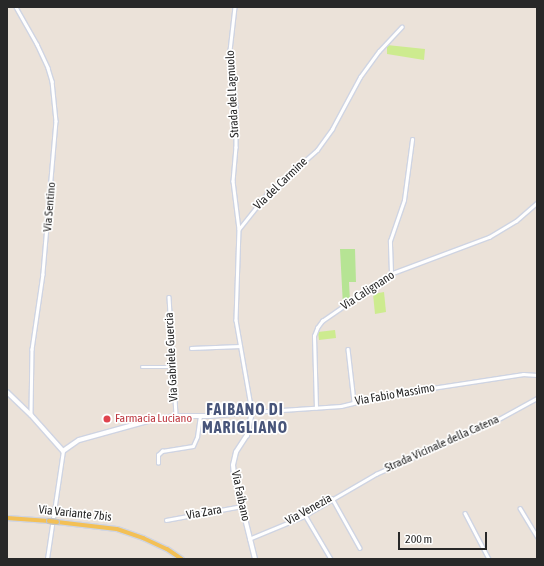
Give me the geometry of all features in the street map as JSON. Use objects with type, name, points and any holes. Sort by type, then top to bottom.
[{"type":"main road","name":"Via Variante 7bis","points":[[7,518],[117,529],[161,546],[182,559]]},
{"type":"street","name":"Via Sentino","points":[[16,7],[37,44],[48,68],[52,81],[56,121],[44,269],[32,349],[31,415]]},
{"type":"street","name":"Strada del Lagnuolo","points":[[235,7],[230,51],[236,112],[233,181],[239,229]]},
{"type":"street","name":"Via del Carmine","points":[[239,229],[266,195],[317,150],[332,128],[360,77],[379,51],[401,27]]},
{"type":"street","points":[[391,273],[390,241],[404,200],[412,140]]},
{"type":"street","name":"Via Calignano","points":[[316,408],[314,336],[322,321],[391,273],[489,237],[516,221],[537,203]]},
{"type":"street","points":[[47,559],[63,451],[79,440],[133,424],[176,416],[200,416],[252,412],[236,320],[239,229]]},
{"type":"street","name":"Via Gabriele Guercia","points":[[169,297],[176,416]]},
{"type":"street","points":[[191,348],[240,346]]},
{"type":"street","points":[[348,349],[354,402]]},
{"type":"street","points":[[142,368],[172,367]]},
{"type":"street","name":"Via Fabio Massimo","points":[[252,412],[316,408],[386,395],[523,374],[537,375]]},
{"type":"street","points":[[7,392],[31,415],[63,451]]},
{"type":"street","name":"Strada Vicinale della Catena","points":[[346,489],[385,469],[497,420],[537,398]]},
{"type":"street","name":"Via Faibano","points":[[252,412],[248,435],[236,452],[233,463],[234,474],[255,559]]},
{"type":"street","points":[[158,463],[158,455],[162,451],[193,446],[197,437],[200,416]]},
{"type":"street","name":"Via Venezia","points":[[249,538],[305,515],[346,489]]},
{"type":"street","points":[[332,498],[360,548]]},
{"type":"street","name":"Via Zara","points":[[166,520],[242,506]]},
{"type":"street","points":[[520,508],[537,536]]},
{"type":"street","points":[[465,513],[489,559]]},
{"type":"street","points":[[305,515],[331,559]]},
{"type":"green space","points":[[387,45],[425,49],[424,60],[387,54]]},
{"type":"green space","points":[[340,249],[355,249],[356,282],[349,282],[350,301],[343,306]]},
{"type":"green space","points":[[384,292],[386,312],[375,314],[373,294]]},
{"type":"green space","points":[[335,330],[336,338],[319,340],[318,332]]},
{"type":"place","name":"Farmacia Luciano","points":[[107,419]]},
{"type":"district","name":"FAIBANO DI MARIGLIANO","points":[[245,418]]}]
